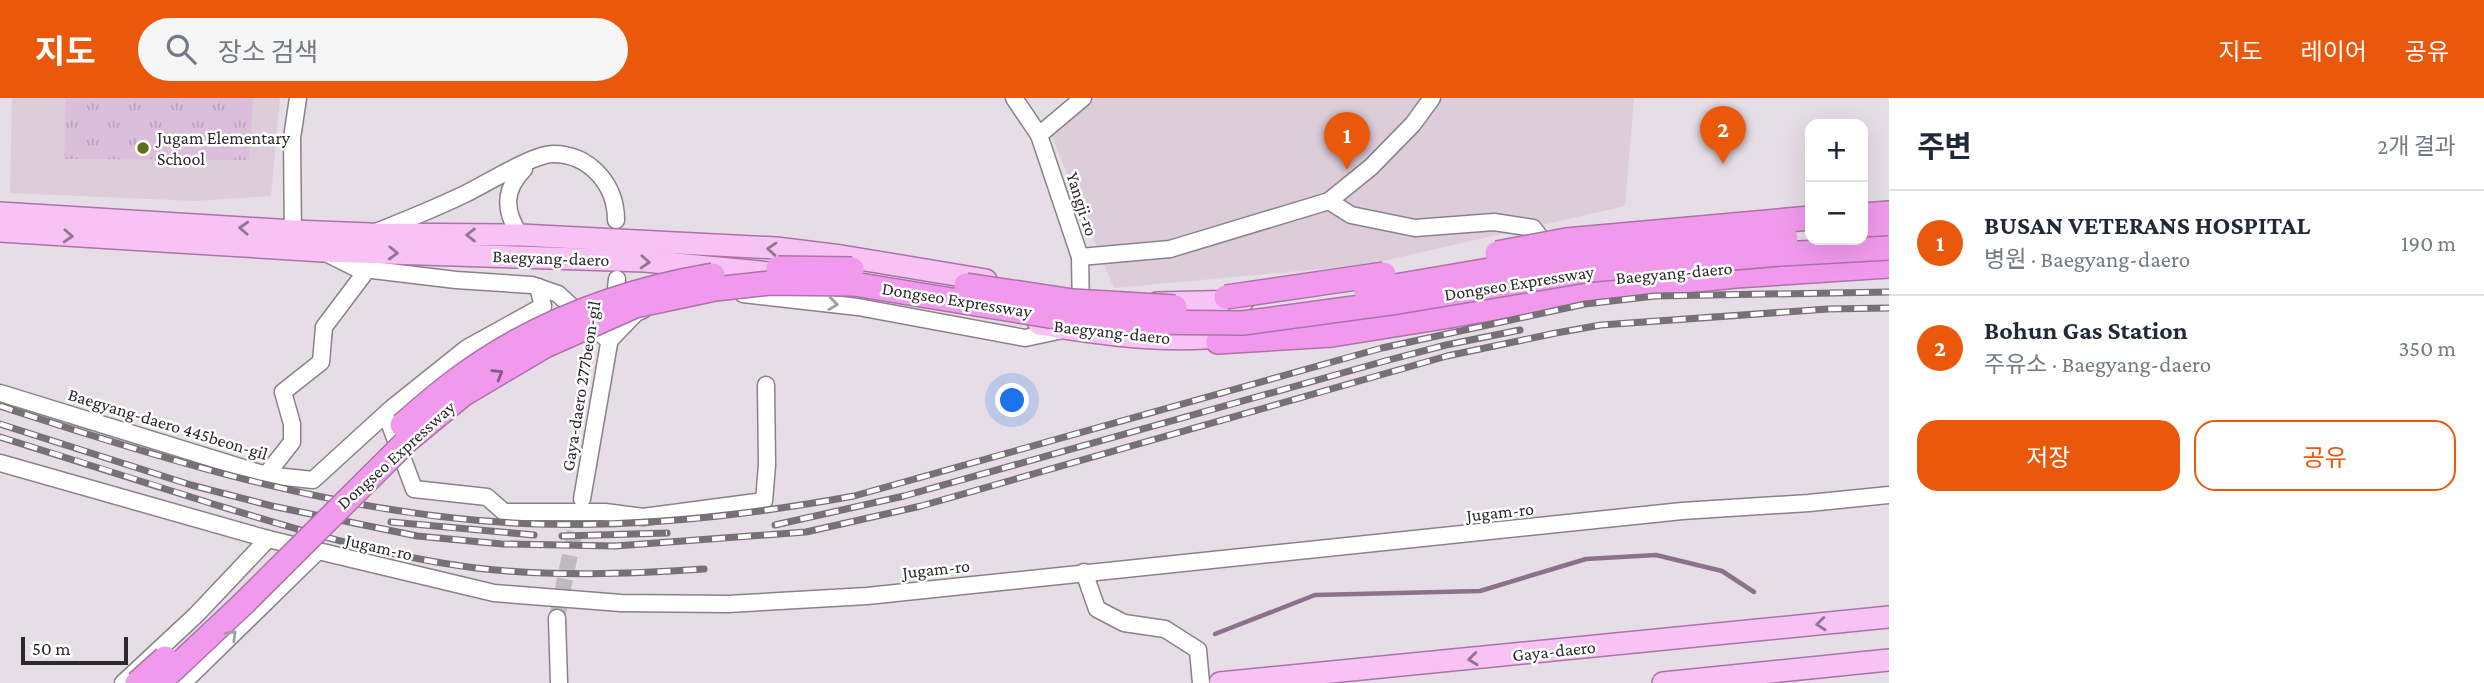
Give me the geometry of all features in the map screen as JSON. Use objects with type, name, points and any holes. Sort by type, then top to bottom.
[{"type":"highway","points":[[1868,215],[1889,214]]},
{"type":"highway","points":[[1226,297],[1382,274],[1566,240],[1805,218]]},
{"type":"highway","points":[[1868,233],[1889,231]]},
{"type":"highway","name":"Dongseo Expressway","points":[[138,683],[234,595],[338,485],[385,440],[452,383],[553,323],[634,291],[724,273],[818,267],[869,270],[1028,296],[1120,305],[1248,307],[1378,289],[1542,261],[1729,242],[1805,237]]},
{"type":"highway","name":"Dongseo Expressway","points":[[159,683],[243,604],[388,458],[464,394],[545,346],[635,306],[715,289],[770,283],[854,284],[1049,316],[1129,322],[1243,323],[1398,302],[1590,271],[1781,254],[1889,248]]},
{"type":"highway","points":[[1218,342],[1332,335],[1594,290],[1736,276],[1889,266]]},
{"type":"main road","name":"Baegyang-daero","points":[[0,213],[293,240],[323,251],[645,261],[784,274],[900,302],[1075,330],[1187,339],[1232,336],[1575,282],[1731,268],[1889,259]]},
{"type":"main road","points":[[1868,221],[1889,220]]},
{"type":"main road","name":"Baegyang-daero","points":[[0,231],[293,240],[370,234],[520,235],[776,248],[841,256],[1080,297],[1155,303],[1225,303],[1438,276],[1552,253],[1714,231],[1805,223]]},
{"type":"main road","points":[[1155,303],[1226,297]]},
{"type":"main road","points":[[1156,337],[1218,342]]},
{"type":"main road","name":"Gaya-daero","points":[[1220,683],[1263,681],[1889,617]]},
{"type":"main road","points":[[1663,683],[1889,660]]},
{"type":"street","points":[[293,240],[292,138],[299,98]]},
{"type":"street","name":"Yangji-ro","points":[[1014,98],[1039,135],[1080,257],[1080,297],[1075,330]]},
{"type":"street","points":[[1039,135],[1083,98]]},
{"type":"street","points":[[1080,257],[1170,249],[1329,201],[1371,167],[1413,124],[1432,98]]},
{"type":"street","points":[[370,234],[467,194],[535,157],[554,154],[579,160],[597,170],[611,190],[616,220]]},
{"type":"street","points":[[520,235],[509,219],[508,195],[514,179],[535,157]]},
{"type":"street","points":[[1329,201],[1351,215],[1415,228],[1494,222],[1533,228],[1552,253]]},
{"type":"street","points":[[323,251],[356,268],[367,270],[538,287],[558,294],[609,341],[636,313],[676,295],[752,294],[844,305],[1025,338],[1075,330]]},
{"type":"street","points":[[266,475],[292,442],[292,424],[283,392],[321,362],[324,327],[367,270]]},
{"type":"street","name":"Gaya-daero 277beon-gil","points":[[582,499],[617,279]]},
{"type":"street","name":"Baegyang-daero 445beon-gil","points":[[0,393],[266,475],[313,480],[386,414],[467,348],[543,306],[538,287]]},
{"type":"street","points":[[386,414],[414,489],[487,497],[504,512],[605,512],[643,517],[764,502],[767,465],[765,385]]},
{"type":"street","name":"Jugam-ro","points":[[0,463],[317,552],[494,593],[621,603],[728,604],[867,596],[1682,511],[1889,495]]},
{"type":"street","points":[[123,683],[197,615],[268,539]]},
{"type":"street","points":[[183,683],[317,552]]},
{"type":"street","points":[[1084,572],[1097,609],[1124,623],[1166,629],[1198,650],[1201,683]]},
{"type":"street","points":[[557,618],[559,683]]},
{"type":"shaded area","name":"Jugam Elementary School","points":[[12,98],[280,98],[271,196],[195,201],[10,193]]},
{"type":"shaded area","points":[[1095,98],[1634,98],[1625,206],[1365,265],[1114,288],[1051,135]]},
{"type":"green space","points":[[66,98],[253,98],[249,160],[64,159]]},
{"type":"waterway","points":[[1215,634],[1315,595],[1480,591],[1586,559],[1656,555],[1722,571],[1754,592]]},
{"type":"tunnel","points":[[557,618],[581,501]]},
{"type":"railway","points":[[0,406],[198,467],[332,499],[468,520],[537,524],[617,524],[736,514],[854,496],[1382,348],[1585,304],[1655,296],[1889,292]]},
{"type":"railway","points":[[0,424],[191,485],[272,506],[417,536],[502,544],[615,546],[806,532],[921,506],[1447,356],[1556,333],[1601,325],[1828,309],[1889,308]]},
{"type":"railway","points":[[775,525],[904,496],[1385,361],[1520,330]]},
{"type":"railway","points":[[0,437],[213,504],[343,542],[409,557],[476,568],[533,573],[704,569]]},
{"type":"railway","points":[[391,522],[534,535]]},
{"type":"railway","points":[[562,536],[667,533]]},
{"type":"place","name":"Jugam Elementary School","points":[[143,148]]},
{"type":"place","name":"Bohun Gas Station","points":[[1723,164]]},
{"type":"place","name":"BUSAN VETERANS HOSPITAL","points":[[1347,170]]}]
